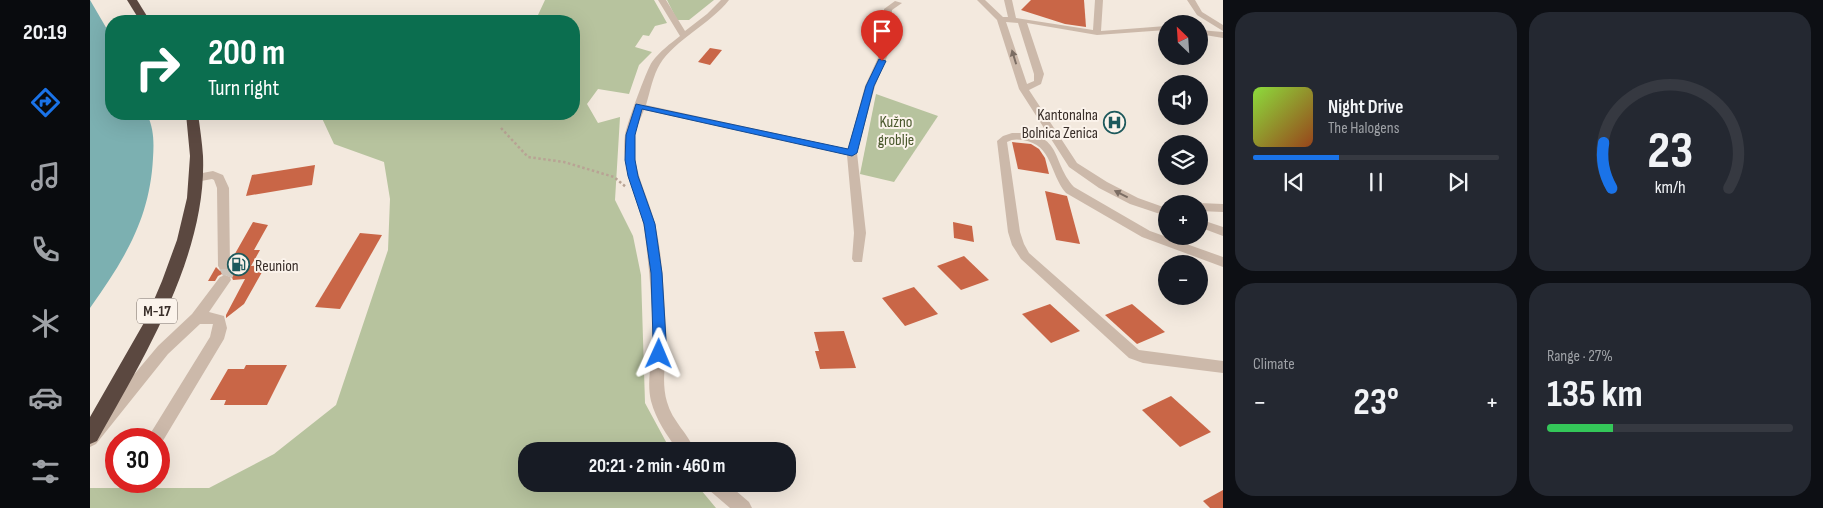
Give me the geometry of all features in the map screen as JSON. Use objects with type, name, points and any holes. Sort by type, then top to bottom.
[{"type":"highway","points":[[132,0],[141,15]]},
{"type":"highway","name":"M-17","points":[[90,435],[130,366],[169,284],[184,239],[196,178],[197,151],[193,120]]},
{"type":"street","points":[[662,0],[684,36]]},
{"type":"street","points":[[681,442],[666,421],[659,401],[656,382],[660,340],[656,273],[649,224],[630,160],[630,135],[655,64],[667,50],[710,16],[725,0]]},
{"type":"street","points":[[981,0],[1010,20],[1097,33],[1112,33],[1144,27],[1158,28]]},
{"type":"street","points":[[995,0],[1010,20],[1039,74],[1038,82],[1024,88]]},
{"type":"street","points":[[1008,0],[1010,20],[1024,88],[1073,165],[1134,201],[1158,209]]},
{"type":"street","points":[[1097,33],[1099,0]]},
{"type":"street","points":[[1191,0],[1192,4],[1201,14],[1223,29]]},
{"type":"street","points":[[858,259],[860,233],[852,153],[870,86],[887,47],[888,9],[898,4]]},
{"type":"street","points":[[1208,33],[1223,35]]},
{"type":"street","points":[[639,106],[852,153]]},
{"type":"street","points":[[1223,262],[1146,234],[1070,190],[1064,185],[1048,145],[1041,141],[1013,136],[1002,141],[1014,232],[1018,245],[1026,256],[1134,354],[1143,358],[1223,367]]},
{"type":"street","points":[[90,439],[163,350],[196,318],[225,273],[222,188],[219,178],[213,175],[196,178]]},
{"type":"street","points":[[1208,207],[1223,208]]},
{"type":"street","points":[[1208,226],[1223,232]]},
{"type":"street","points":[[162,428],[217,339],[220,328],[219,320],[196,318]]},
{"type":"street","points":[[724,492],[743,508]]},
{"type":"path","points":[[501,128],[528,157],[564,162],[614,177],[641,200]]},
{"type":"green space","points":[[545,0],[654,0],[667,23],[655,26],[649,36],[643,35],[635,47],[652,52],[639,65],[629,94],[598,89],[587,104],[598,123],[620,117],[615,200],[633,236],[641,275],[645,403],[666,442],[518,442],[518,492],[703,492],[716,508],[90,508],[90,488],[105,488],[105,493],[170,493],[170,488],[209,488],[274,454],[336,405],[388,250],[390,199],[384,162],[334,144],[323,120],[580,120],[580,15],[538,15]]},
{"type":"green space","points":[[667,0],[714,0],[689,20],[677,20]]},
{"type":"green space","name":"Kužno groblje","points":[[876,94],[938,116],[894,182],[860,174]]},
{"type":"water","points":[[90,0],[105,26],[105,120],[149,120],[152,130],[153,158],[151,180],[141,220],[124,256],[90,308]]},
{"type":"building","points":[[1031,0],[1084,0],[1086,27],[1065,24],[1021,10]]},
{"type":"building","points":[[710,48],[722,50],[710,65],[698,62]]},
{"type":"building","points":[[1012,142],[1031,144],[1039,149],[1045,158],[1049,174],[1018,169]]},
{"type":"building","points":[[315,165],[312,185],[246,196],[252,175]]},
{"type":"building","points":[[1045,191],[1067,196],[1080,244],[1056,240]]},
{"type":"building","points":[[253,222],[268,225],[254,250],[260,250],[251,266],[266,265],[244,304],[226,318],[245,279],[233,280],[231,275],[224,273],[218,276],[215,281],[208,281],[216,267],[220,271],[230,270],[232,259]]},
{"type":"building","points":[[953,222],[972,226],[974,242],[954,238]]},
{"type":"building","points":[[360,233],[382,235],[340,309],[315,307]]},
{"type":"building","points":[[964,256],[989,280],[961,290],[937,266]]},
{"type":"building","points":[[914,287],[938,314],[905,326],[882,298]]},
{"type":"building","points":[[1050,304],[1080,331],[1051,343],[1022,314]]},
{"type":"building","points":[[1132,304],[1165,332],[1137,344],[1105,315]]},
{"type":"building","points":[[844,331],[856,368],[820,369],[815,351],[819,351],[814,332]]},
{"type":"building","points":[[246,365],[287,365],[267,405],[224,405],[226,400],[210,400],[228,369],[244,369]]},
{"type":"building","points":[[1171,396],[1211,432],[1180,447],[1142,410]]},
{"type":"building","points":[[1223,490],[1223,508],[1210,508],[1203,501]]},
{"type":"tunnel","points":[[224,266],[228,274],[225,280]]},
{"type":"place","name":"Kantonalna Bolnica Zenica","points":[[1114,123]]},
{"type":"place","name":"Reunion","points":[[239,265]]},
{"type":"route","points":[[659,354],[660,340],[656,273],[649,224],[633,176],[630,160],[630,135],[639,106],[852,153],[870,86],[882,61]]}]
